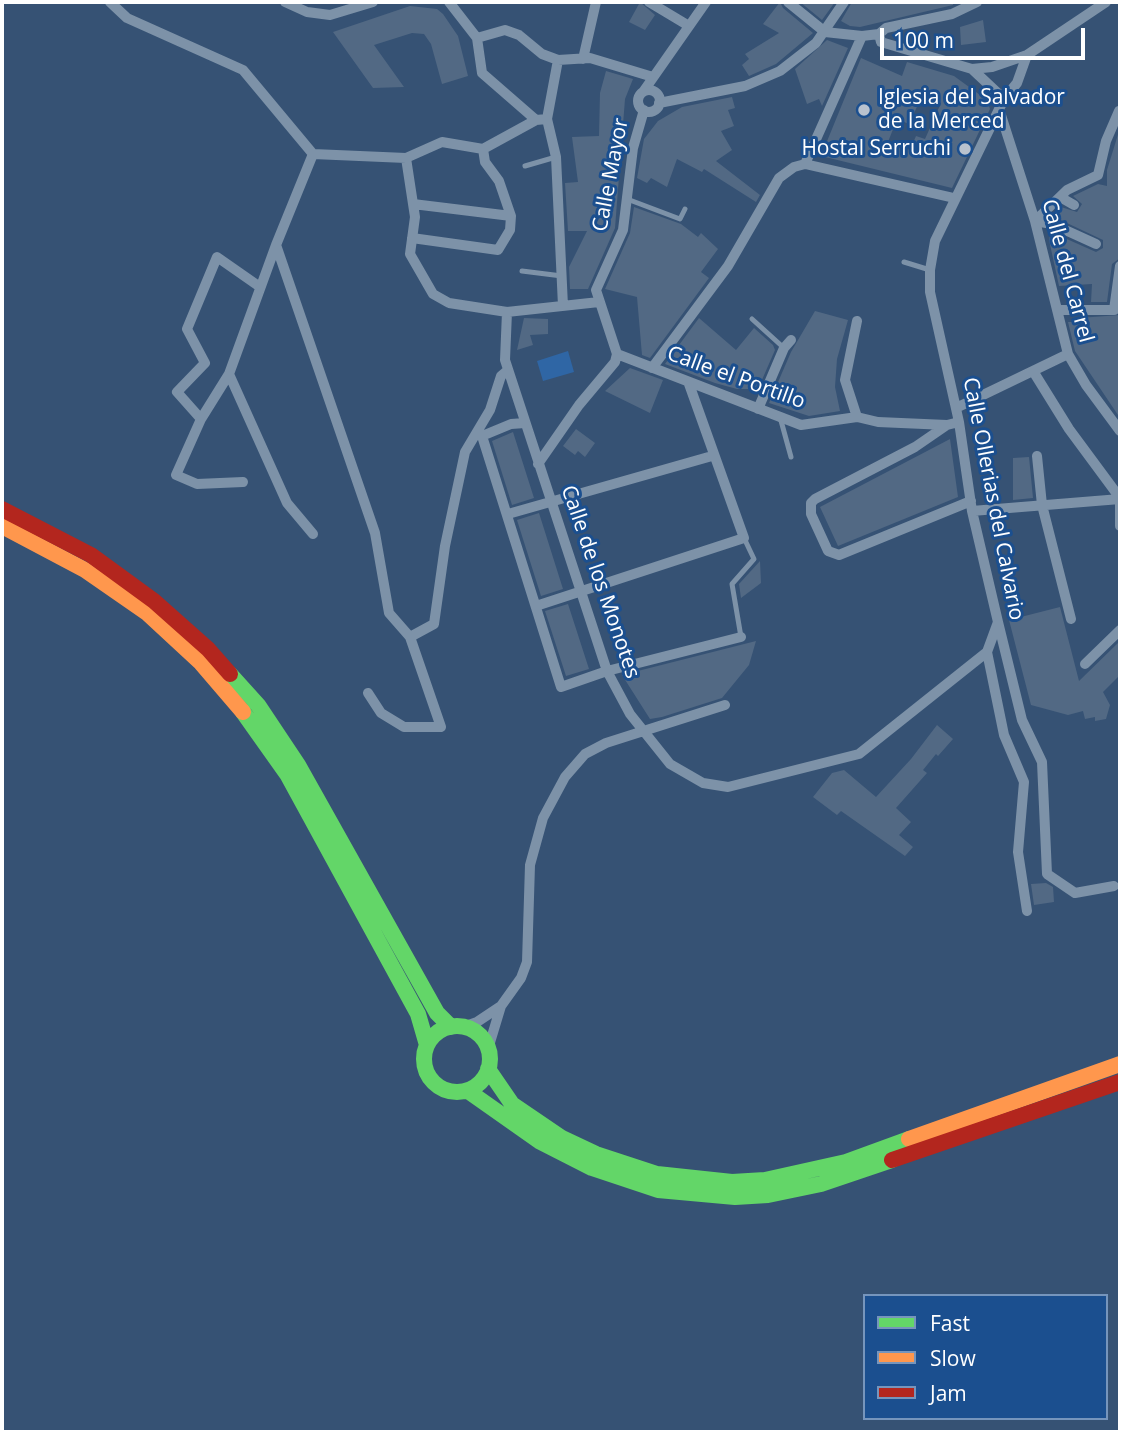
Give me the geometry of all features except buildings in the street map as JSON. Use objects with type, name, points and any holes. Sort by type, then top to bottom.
[{"type":"highway","points":[[2,509],[91,555],[155,601],[208,649],[258,705],[299,765],[437,1013],[457,1027],[479,1035],[488,1049],[488,1069],[477,1086],[468,1090],[446,1090],[429,1077],[425,1066],[427,1045],[418,1014],[287,774],[247,717],[201,663],[147,613],[85,570],[2,526]]},
{"type":"highway","points":[[427,1045],[441,1030],[457,1027]]},
{"type":"highway","points":[[468,1090],[564,1156],[658,1190],[697,1195],[768,1195],[798,1191],[849,1168],[1120,1064]]},
{"type":"highway","points":[[488,1069],[509,1101],[562,1138],[596,1154],[657,1174],[732,1182],[849,1168],[1120,1082]]},
{"type":"street","points":[[110,2],[127,18],[243,70],[313,154],[406,159],[442,142],[483,149],[542,120],[558,60]]},
{"type":"street","points":[[285,2],[307,12],[330,15],[373,2]]},
{"type":"street","points":[[451,2],[477,38],[482,73],[542,120],[556,157],[563,306]]},
{"type":"street","points":[[583,59],[596,2]]},
{"type":"street","points":[[649,2],[689,26]]},
{"type":"street","name":"Calle Mayor","points":[[643,92],[706,2]]},
{"type":"street","points":[[788,2],[825,33],[862,36],[880,34],[886,28],[952,14],[977,2]]},
{"type":"street","points":[[660,103],[654,91],[643,92],[638,101],[644,110],[653,111],[660,103],[756,82],[801,57],[825,33],[844,2]]},
{"type":"street","points":[[880,34],[881,42],[888,46],[972,69],[992,67],[1027,55],[1106,2]]},
{"type":"street","points":[[477,38],[505,30],[519,35],[541,54],[558,60],[583,59],[620,65],[653,77]]},
{"type":"street","points":[[805,164],[862,36]]},
{"type":"street","name":"Calle Ollerias del Calvario","points":[[1027,55],[1017,83],[1001,104],[935,241],[930,270],[932,304],[956,408],[953,424],[998,622],[1022,720],[1042,762],[1047,874],[1075,893],[1114,886]]},
{"type":"street","points":[[972,69],[1001,104]]},
{"type":"street","name":"Calle del Carrel","points":[[1001,104],[1035,221],[1068,354],[1086,385],[1120,430]]},
{"type":"street","name":"Calle Mayor","points":[[598,302],[598,285],[622,234],[633,148],[644,110]]},
{"type":"street","points":[[1035,221],[1068,190],[1098,175],[1106,141],[1117,115]]},
{"type":"street","points":[[412,238],[498,250],[510,230],[511,216],[499,181],[485,162],[483,149]]},
{"type":"street","points":[[243,482],[197,484],[176,475],[201,419],[229,374],[276,245],[313,154]]},
{"type":"street","points":[[406,159],[413,204],[412,261],[438,298],[449,303],[507,312],[598,302],[617,354],[615,362],[579,405],[538,464]]},
{"type":"street","points":[[652,368],[728,266],[779,178],[794,167],[805,164],[954,198]]},
{"type":"street","points":[[1060,198],[1074,205]]},
{"type":"street","points":[[413,204],[511,216]]},
{"type":"street","points":[[1035,221],[1052,225],[1096,244]]},
{"type":"street","points":[[276,245],[375,533],[389,613],[410,637],[441,727],[404,727],[381,713],[368,693]]},
{"type":"street","points":[[201,419],[177,392],[205,363],[187,329],[217,257],[260,287]]},
{"type":"street","points":[[1057,310],[1114,310],[1120,266]]},
{"type":"street","points":[[410,637],[433,624],[445,546],[465,452],[490,410],[501,376],[508,370],[505,351],[507,312]]},
{"type":"street","points":[[857,321],[845,380],[857,417]]},
{"type":"street","points":[[758,409],[788,344]]},
{"type":"street","name":"Calle el Portillo","points":[[617,354],[689,384],[802,425],[857,417],[878,422],[953,424]]},
{"type":"street","points":[[956,408],[1006,387],[1068,354]]},
{"type":"street","name":"Calle de los Monotes","points":[[508,370],[607,671],[641,730],[663,757],[685,775],[714,786],[740,785],[847,759],[868,749],[987,652]]},
{"type":"street","points":[[1033,371],[1069,429],[1120,499],[1120,526]]},
{"type":"street","points":[[229,374],[287,503],[313,534]]},
{"type":"street","points":[[536,606],[744,538],[719,462],[712,456],[689,384]]},
{"type":"street","points":[[526,423],[511,424],[482,436],[561,687],[607,671],[741,637]]},
{"type":"street","points":[[953,424],[811,503],[811,514],[828,551],[839,555],[971,506],[1042,506],[1120,499]]},
{"type":"street","points":[[508,514],[712,456]]},
{"type":"street","points":[[1037,456],[1042,506],[1071,619]]},
{"type":"street","points":[[998,622],[987,652],[1004,735],[1024,782],[1018,852],[1027,912]]},
{"type":"street","points":[[1085,664],[1120,630]]},
{"type":"street","points":[[488,1049],[501,1006],[521,978],[527,962],[530,865],[543,818],[565,777],[585,754],[641,730],[663,727],[725,705]]},
{"type":"street","points":[[457,1027],[477,1023],[501,1006]]},
{"type":"lane","points":[[525,166],[556,157]]},
{"type":"lane","points":[[627,199],[680,219],[685,209]]},
{"type":"lane","points":[[904,262],[930,270]]},
{"type":"lane","points":[[522,271],[562,276]]},
{"type":"lane","points":[[752,320],[788,344]]},
{"type":"lane","points":[[780,417],[791,457]]},
{"type":"lane","points":[[741,637],[732,584],[754,559],[744,538]]},
{"type":"shaded area","points":[[568,351],[574,372],[543,381],[537,361]]},
{"type":"traffic: fast","points":[[230,674],[258,705],[298,765],[437,1013],[451,1027]]},
{"type":"traffic: fast","points":[[243,712],[287,774],[418,1014],[427,1045]]},
{"type":"traffic: fast","points":[[457,1026],[470,1029],[480,1036],[487,1046],[490,1059],[487,1072],[480,1082],[470,1089],[457,1092],[444,1089],[434,1082],[427,1072],[424,1059],[427,1046],[434,1036],[444,1029],[457,1026]]},
{"type":"traffic: fast","points":[[488,1069],[512,1104],[562,1138],[596,1154],[657,1174],[732,1182],[765,1180],[846,1162],[909,1139]]},
{"type":"traffic: fast","points":[[468,1091],[539,1141],[592,1168],[658,1190],[735,1197],[768,1195],[821,1184],[892,1160]]},
{"type":"traffic: slow","points":[[2,526],[85,570],[147,613],[201,663],[243,712]]},
{"type":"traffic: slow","points":[[909,1139],[1120,1064]]},
{"type":"traffic: jam","points":[[2,509],[91,555],[154,601],[208,649],[230,674]]},
{"type":"traffic: jam","points":[[892,1160],[1120,1082]]},
{"type":"place","name":"Iglesia del Salvador de la Merced","points":[[864,110]]},
{"type":"place","name":"Hostal Serruchi","points":[[965,149]]}]
